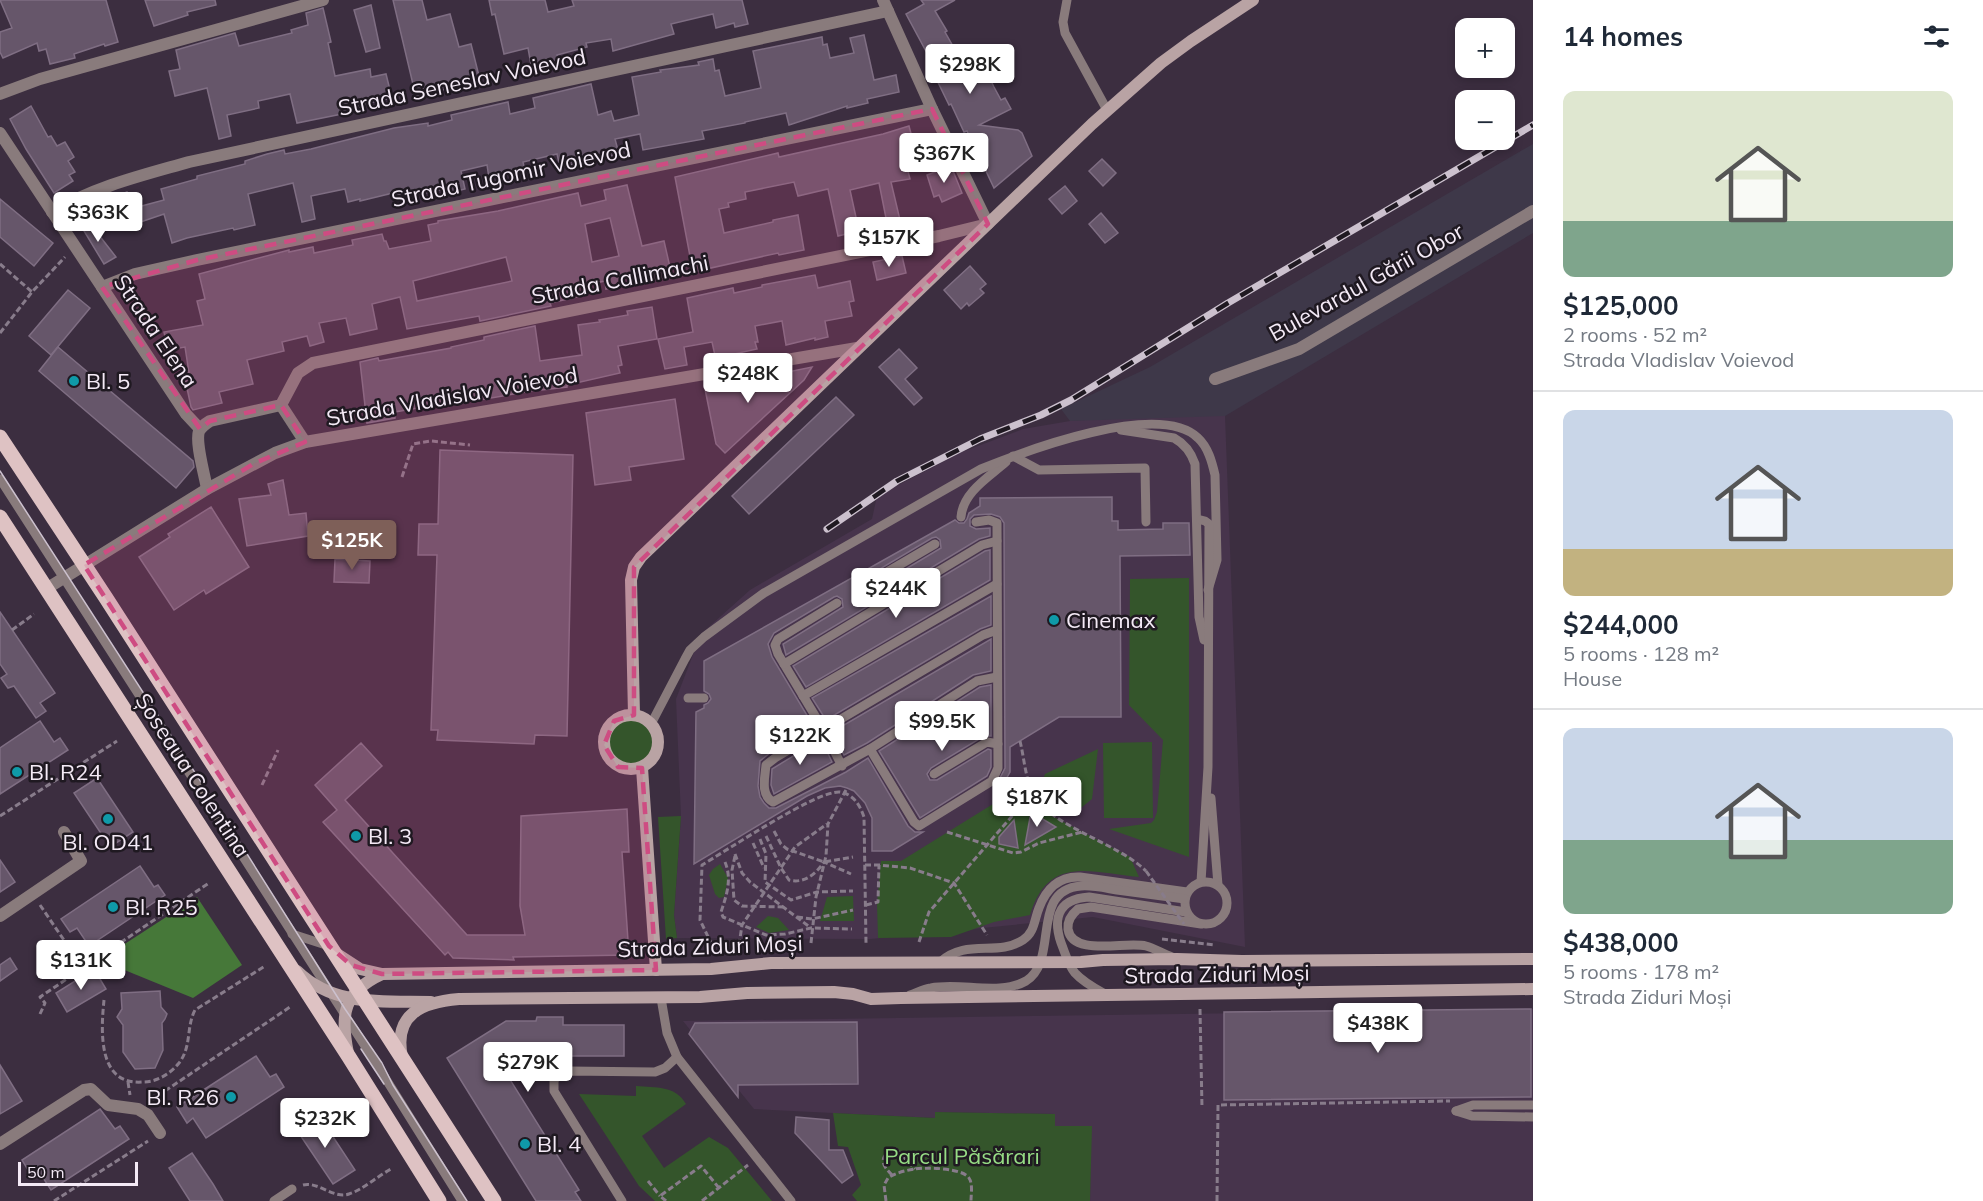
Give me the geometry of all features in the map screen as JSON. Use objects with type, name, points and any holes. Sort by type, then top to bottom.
[{"type":"main road","points":[[634,715],[631,580],[637,562],[644,553],[1107,110],[1161,63],[1253,0]]},
{"type":"main road","name":"Șoseaua Colentina","points":[[0,437],[329,946],[358,997],[402,1058],[494,1201]]},
{"type":"main road","name":"Șoseaua Colentina","points":[[0,517],[349,1057],[438,1201]]},
{"type":"main road","points":[[634,715],[645,718],[651,724],[657,733],[658,747],[655,756],[642,768],[629,770],[611,761],[604,745],[604,736],[614,721],[621,717],[634,715]]},
{"type":"main road","points":[[642,768],[656,970]]},
{"type":"main road","name":"Șoseaua Colentina","points":[[329,946],[351,965],[382,974]]},
{"type":"main road","name":"Strada Ziduri Moși","points":[[382,974],[711,969],[771,963],[1068,962],[1177,959],[1253,961],[1533,959]]},
{"type":"main road","name":"Strada Ziduri Moși","points":[[286,960],[311,982],[330,992],[358,997],[438,1002],[470,999],[712,997],[747,993],[834,992],[871,999],[1533,989]]},
{"type":"main road","points":[[358,997],[366,982],[382,974]]},
{"type":"main road","name":"Șoseaua Colentina","points":[[349,1057],[344,1015],[358,997]]},
{"type":"main road","name":"Strada Ziduri Moși","points":[[402,1058],[400,1038],[404,1024],[423,1006],[438,1002]]},
{"type":"street","points":[[0,94],[40,79],[323,0]]},
{"type":"street","points":[[885,5],[932,110],[988,224]]},
{"type":"street","name":"Strada Seneslav Voievod","points":[[52,212],[104,187],[189,162],[885,5]]},
{"type":"street","name":"Strada Tugomir Voievod","points":[[102,287],[135,274],[197,260],[932,110]]},
{"type":"street","name":"Strada Elena","points":[[0,133],[186,414],[200,429]]},
{"type":"street","name":"Bulevardul Gării Obor","points":[[1215,379],[1299,349],[1533,211]]},
{"type":"street","name":"Strada Callimachi","points":[[281,405],[298,373],[313,363],[928,239],[988,224]]},
{"type":"street","name":"Strada Vladislav Voievod","points":[[64,578],[207,489],[275,453],[305,442],[857,348]]},
{"type":"street","points":[[207,489],[198,440],[200,429],[210,421],[281,405],[305,442]]},
{"type":"street","points":[[46,589],[64,578]]},
{"type":"street","points":[[0,916],[81,861],[64,832]]},
{"type":"street","points":[[0,1144],[84,1090],[91,1089],[108,1105],[138,1109],[148,1115],[160,1133]]},
{"type":"lane","points":[[1067,0],[1063,22],[1065,33],[1107,110]]},
{"type":"lane","points":[[651,724],[690,651],[704,637],[764,593],[981,469],[1012,456],[1086,434],[1138,424],[1157,423],[1187,430],[1198,438],[1212,461],[1215,475],[1217,560],[1208,590]]},
{"type":"lane","points":[[1109,429],[1174,438],[1181,442],[1192,455],[1195,464],[1199,617],[1207,653]]},
{"type":"lane","points":[[961,517],[967,498],[1012,456]]},
{"type":"lane","points":[[1012,456],[1040,470],[1145,468],[1146,522]]},
{"type":"lane","points":[[0,479],[462,1201]]},
{"type":"lane","points":[[870,749],[914,822],[919,826],[992,781],[998,768],[997,523],[989,520],[976,522]]},
{"type":"lane","points":[[1201,520],[1209,524],[1208,767],[1201,882]]},
{"type":"lane","points":[[784,664],[982,545],[997,541]]},
{"type":"lane","points":[[878,606],[869,588],[872,581],[936,544]]},
{"type":"lane","points":[[803,696],[997,584]]},
{"type":"lane","points":[[837,603],[778,639],[775,645],[842,766]]},
{"type":"lane","points":[[997,630],[983,635],[766,765],[764,792],[773,802],[842,766],[977,681],[998,677]]},
{"type":"lane","points":[[688,698],[704,698]]},
{"type":"lane","points":[[933,774],[987,742],[998,744]]},
{"type":"lane","points":[[1177,959],[1145,946],[1082,944],[1071,937],[1068,931],[1070,919],[1078,909],[1091,907],[1201,924],[1214,923],[1224,915],[1228,902],[1218,885],[1208,767]]},
{"type":"lane","points":[[940,962],[961,949],[1005,946],[1022,941],[1032,930],[1038,909],[1048,890],[1066,878],[1080,877],[1186,895]]},
{"type":"lane","points":[[1201,924],[1186,912],[1186,895],[1201,882],[1218,885]]},
{"type":"lane","name":"Strada Ziduri Moși","points":[[901,998],[931,988],[1002,987],[1019,984],[1029,979],[1040,962],[1047,920],[1054,902],[1060,894],[1078,886],[1186,895]]},
{"type":"lane","points":[[1108,996],[1081,979],[1068,962],[1057,932],[1056,920],[1060,911],[1071,901],[1089,897],[1186,912]]},
{"type":"lane","points":[[292,934],[329,946]]},
{"type":"lane","points":[[661,998],[667,1033],[677,1057],[790,1201]]},
{"type":"lane","points":[[622,1201],[554,1091],[554,1080],[561,1072],[568,1071],[656,1072],[665,1068],[677,1057]]},
{"type":"lane","points":[[1533,1105],[1473,1105],[1456,1111],[1472,1116],[1533,1117]]},
{"type":"lane","points":[[274,1201],[292,1189]]},
{"type":"path","points":[[0,333],[32,292],[75,247]]},
{"type":"path","points":[[0,264],[32,292]]},
{"type":"path","points":[[402,477],[413,444],[431,441],[470,445]]},
{"type":"path","points":[[12,630],[34,614]]},
{"type":"path","points":[[0,816],[117,741]]},
{"type":"path","points":[[1020,741],[1032,793],[1052,816],[1130,857],[1146,871],[1184,924]]},
{"type":"path","points":[[261,785],[279,750]]},
{"type":"path","points":[[810,944],[812,919],[825,862],[828,824],[847,788]]},
{"type":"path","points":[[712,945],[700,920],[702,865],[813,799],[832,792],[849,795],[859,805],[864,817],[866,943]]},
{"type":"path","points":[[919,942],[929,912],[1032,793]]},
{"type":"path","points":[[739,945],[742,925],[780,867],[795,848],[828,824]]},
{"type":"path","points":[[774,831],[781,844],[792,851],[851,874]]},
{"type":"path","points":[[947,832],[1013,853],[1021,852],[1040,843],[1083,832]]},
{"type":"path","points":[[766,836],[780,867],[789,880],[797,881],[814,875],[825,862],[854,857]]},
{"type":"path","points":[[760,839],[766,854],[764,878],[768,885],[791,900],[817,892],[853,891]]},
{"type":"path","points":[[753,843],[765,870]]},
{"type":"path","points":[[783,907],[742,906],[734,900],[732,870],[735,854],[744,876],[811,928]]},
{"type":"path","points":[[724,862],[730,878],[721,915],[766,934],[785,934],[811,928],[852,929]]},
{"type":"path","points":[[865,865],[899,866],[923,871],[954,883],[990,939]]},
{"type":"path","points":[[866,905],[879,903],[879,865]]},
{"type":"path","points":[[40,1014],[45,1003],[40,997],[209,883]]},
{"type":"path","points":[[34,895],[83,968]]},
{"type":"path","points":[[795,916],[812,919],[854,910]]},
{"type":"path","points":[[1194,937],[1198,942]]},
{"type":"path","points":[[104,1000],[101,1038],[104,1053],[112,1068],[120,1078],[128,1082],[153,1081],[165,1075],[179,1063],[189,1043],[191,1018],[195,1010],[266,966]]},
{"type":"path","points":[[138,1109],[290,1007]]},
{"type":"path","points":[[1200,1009],[1202,1107]]},
{"type":"path","points":[[1217,1201],[1218,1105],[1451,1101]]},
{"type":"path","points":[[54,1201],[160,1133]]},
{"type":"path","points":[[892,1175],[882,1162],[883,1157],[891,1149],[896,1149],[915,1169]]},
{"type":"path","points":[[702,1201],[757,1159]]},
{"type":"path","points":[[660,1196],[700,1166],[719,1188]]},
{"type":"path","points":[[292,1189],[307,1184],[329,1192],[348,1195],[391,1169]]},
{"type":"path","points":[[886,1201],[884,1185],[892,1175],[915,1169],[957,1170],[964,1173],[969,1177],[971,1183],[971,1201]]},
{"type":"path","points":[[648,1181],[666,1201]]},
{"type":"highlighted area","points":[[932,109],[988,224],[634,567],[634,715],[614,721],[604,745],[618,767],[642,768],[656,970],[382,974],[351,965],[329,946],[84,565],[255,463],[305,442],[281,405],[210,421],[200,429],[102,287],[197,260]]},
{"type":"shaded area","points":[[1533,144],[1533,233],[1225,416],[1070,421],[1061,409],[1150,367]]},
{"type":"shaded area","points":[[1142,416],[1225,416],[1245,947],[1093,917],[870,939],[677,938],[674,915],[681,816],[676,699],[701,634],[750,590],[872,519],[877,496],[962,452],[1023,429],[1070,421]]},
{"type":"shaded area","points":[[1533,1009],[1533,1201],[1090,1201],[1091,1126],[1055,1126],[1055,1114],[935,1112],[935,1118],[754,1109],[683,1021]]},
{"type":"green space","points":[[1189,578],[1189,857],[1109,829],[1151,823],[1157,812],[1163,740],[1129,705],[1130,579]]},
{"type":"green space","points":[[626,715],[636,715],[646,719],[654,727],[658,742],[654,757],[646,765],[636,769],[626,769],[616,765],[608,757],[604,747],[604,737],[608,727],[616,719]]},
{"type":"green space","points":[[1152,742],[1153,818],[1104,818],[1103,743]]},
{"type":"green space","points":[[1098,749],[1092,799],[1071,816],[1054,811],[1042,782],[1045,774]]},
{"type":"green space","points":[[1014,791],[1052,816],[1130,857],[1139,877],[1088,871],[1059,875],[1048,883],[1038,896],[1030,915],[994,922],[951,937],[878,938],[877,904],[881,861],[901,861]]},
{"type":"green space","points":[[681,816],[674,915],[677,938],[666,939],[658,817]]},
{"type":"green space","points":[[720,864],[728,878],[724,897],[719,898],[715,894],[709,875]]},
{"type":"green space","points":[[853,896],[854,921],[820,921],[827,897]]},
{"type":"green space","points":[[197,897],[242,965],[193,998],[100,960]]},
{"type":"green space","points":[[768,916],[778,918],[789,930],[769,933],[756,927]]},
{"type":"green space","points":[[636,1086],[671,1090],[686,1104],[642,1136],[664,1168],[709,1137],[728,1148],[772,1201],[655,1201],[639,1186],[579,1094],[636,1096]]},
{"type":"green space","name":"Parcul Păsărari","points":[[935,1112],[1055,1114],[1055,1126],[1092,1126],[1090,1201],[857,1201],[852,1195],[861,1185],[848,1147],[838,1146],[833,1113],[935,1118]]},
{"type":"building","points":[[0,0],[106,0],[118,42],[105,46],[104,44],[74,54],[75,58],[50,64],[46,49],[39,51],[37,43],[3,58],[0,52],[0,32],[12,28]]},
{"type":"building","points":[[145,0],[215,0],[216,5],[187,12],[188,15],[154,26]]},
{"type":"building","points":[[393,0],[422,0],[427,20],[450,14],[459,47],[471,44],[480,80],[416,97]]},
{"type":"building","points":[[489,0],[545,0],[548,12],[574,6],[572,0],[742,0],[748,24],[735,27],[734,23],[716,28],[713,14],[671,24],[674,34],[613,51],[611,39],[586,43],[587,47],[557,55],[559,63],[532,70],[528,48],[504,54],[495,14],[492,15]]},
{"type":"building","points":[[921,0],[955,0],[935,11],[947,31],[945,32],[958,55],[975,47],[1001,100],[1005,98],[1011,109],[979,125],[1018,130],[1022,133],[1032,156],[994,188],[967,131],[964,132],[951,104],[949,105],[932,70],[935,68],[906,14],[924,4]]},
{"type":"building","points":[[371,5],[380,48],[366,52],[354,10]]},
{"type":"building","points":[[323,8],[331,42],[328,43],[335,76],[370,69],[371,77],[386,74],[392,98],[359,105],[360,109],[347,113],[297,123],[290,94],[258,101],[259,108],[227,115],[231,136],[219,139],[207,88],[175,96],[169,71],[180,69],[176,50],[235,33],[239,46],[292,33],[291,30],[308,25],[306,13]]},
{"type":"building","points":[[864,35],[874,80],[896,75],[899,92],[867,99],[868,103],[847,108],[847,106],[789,125],[786,113],[702,131],[704,139],[643,150],[640,134],[615,139],[619,154],[595,160],[560,167],[557,154],[523,162],[525,171],[489,178],[487,165],[461,171],[465,189],[444,194],[443,189],[420,194],[420,191],[393,196],[393,193],[348,202],[345,189],[311,196],[315,219],[302,222],[293,183],[248,194],[255,225],[172,243],[164,214],[117,230],[105,201],[127,192],[134,208],[164,200],[161,189],[197,179],[197,176],[245,164],[245,161],[267,154],[284,150],[285,154],[311,149],[394,128],[428,123],[428,126],[452,120],[451,115],[508,102],[510,114],[535,108],[533,98],[591,84],[598,115],[611,111],[614,121],[639,115],[632,77],[661,72],[660,70],[699,65],[698,62],[713,59],[715,71],[719,70],[725,96],[761,88],[753,51],[822,37],[823,45],[827,44],[830,58],[854,53],[850,38]]},
{"type":"building","points":[[31,106],[48,137],[51,136],[57,146],[65,142],[74,157],[68,161],[75,172],[69,175],[73,181],[54,193],[10,119]]},
{"type":"building","points":[[909,126],[914,145],[902,148],[910,179],[891,182],[900,220],[887,223],[879,183],[850,190],[859,231],[838,236],[828,189],[798,196],[794,182],[745,192],[746,199],[728,203],[729,207],[719,209],[724,233],[798,215],[804,250],[779,255],[778,253],[693,272],[675,177],[778,153],[779,157]]},
{"type":"building","points":[[1102,159],[1116,173],[1103,186],[1089,171]]},
{"type":"building","points":[[951,166],[962,193],[942,202],[939,195],[934,197],[927,175]]},
{"type":"building","points":[[627,185],[642,246],[664,241],[672,276],[648,282],[645,271],[622,276],[623,286],[606,289],[605,281],[574,288],[577,297],[550,303],[551,306],[480,321],[479,316],[407,329],[400,297],[372,304],[377,329],[350,335],[346,318],[319,323],[324,342],[310,346],[307,336],[282,342],[284,351],[247,360],[253,384],[219,392],[222,403],[193,410],[191,407],[184,374],[189,373],[185,347],[168,350],[164,332],[203,325],[197,301],[205,299],[199,274],[289,250],[289,252],[313,247],[314,253],[353,245],[352,240],[382,234],[389,249],[431,241],[428,225],[438,223],[438,221],[498,211],[578,193],[581,206],[606,200],[604,190]],"holes":[[[610,218],[619,256],[592,262],[585,224]],[[506,257],[512,281],[417,301],[413,281]]]},
{"type":"building","points":[[1065,186],[1077,201],[1062,214],[1049,199]]},
{"type":"building","points":[[0,199],[53,243],[34,266],[0,237]]},
{"type":"building","points":[[1101,213],[1118,233],[1105,243],[1089,224]]},
{"type":"building","points":[[88,221],[116,257],[104,264],[81,226]]},
{"type":"building","points":[[902,256],[906,273],[877,280],[873,262]]},
{"type":"building","points":[[970,266],[986,284],[980,289],[984,293],[969,306],[967,303],[961,309],[944,290]]},
{"type":"building","points":[[815,275],[818,288],[850,281],[854,301],[849,302],[852,316],[825,321],[828,337],[786,345],[782,321],[755,326],[757,349],[716,360],[712,342],[684,347],[687,365],[665,369],[658,339],[693,332],[687,298],[733,288],[734,293]]},
{"type":"building","points":[[68,290],[90,308],[51,355],[29,336]]},
{"type":"building","points":[[652,307],[657,339],[618,346],[622,365],[618,366],[620,373],[567,385],[567,387],[474,401],[472,391],[446,395],[447,403],[395,412],[395,418],[367,423],[360,362],[378,358],[379,361],[451,348],[484,340],[484,337],[535,326],[540,361],[582,355],[578,325],[600,322],[599,320],[628,315],[627,311]]},
{"type":"building","name":"Bl. 5","points":[[58,347],[193,461],[194,467],[176,488],[39,371]]},
{"type":"building","points":[[899,349],[917,368],[905,379],[922,398],[914,405],[879,367]]},
{"type":"building","points":[[812,367],[804,380],[725,453],[716,444],[705,389]]},
{"type":"building","points":[[836,397],[854,415],[749,514],[732,496]]},
{"type":"building","points":[[675,399],[684,459],[629,467],[631,480],[595,485],[586,413]]},
{"type":"building","points":[[440,450],[573,455],[567,736],[535,735],[534,744],[437,740],[438,730],[431,730],[437,555],[418,555],[419,524],[438,524]]},
{"type":"building","points":[[283,480],[289,515],[306,513],[308,536],[247,546],[239,499],[271,495],[268,484]]},
{"type":"building","points":[[1112,497],[1112,521],[1118,521],[1118,530],[1163,529],[1163,523],[1189,523],[1190,555],[1120,556],[1121,717],[1059,717],[1010,747],[1010,772],[1005,781],[996,786],[1005,768],[1004,523],[1000,517],[991,514],[974,515],[970,519],[970,526],[976,529],[990,528],[990,536],[979,539],[881,598],[877,586],[941,548],[940,540],[936,537],[932,538],[868,576],[862,589],[870,605],[786,655],[783,644],[843,607],[842,599],[834,597],[774,633],[768,644],[772,657],[814,727],[760,761],[758,786],[764,803],[769,808],[776,808],[868,758],[908,826],[915,832],[923,832],[892,851],[872,851],[872,818],[865,803],[854,791],[847,788],[840,786],[825,788],[807,796],[694,864],[696,712],[704,708],[704,705],[711,699],[704,691],[704,661],[955,520],[964,523],[969,513],[980,506],[980,498]]},
{"type":"building","points":[[211,507],[249,567],[206,594],[204,590],[174,610],[139,557],[170,537],[168,534]]},
{"type":"building","points":[[990,550],[990,580],[806,687],[793,666]]},
{"type":"building","points":[[335,559],[370,561],[369,583],[334,582]]},
{"type":"building","points":[[991,596],[991,625],[980,629],[826,720],[812,698]]},
{"type":"building","points":[[0,612],[55,693],[40,703],[46,711],[36,718],[14,686],[8,688],[1,678],[7,674],[0,664]]},
{"type":"building","points":[[991,639],[991,671],[973,675],[867,743],[844,755],[832,732]]},
{"type":"building","points":[[991,685],[991,736],[984,736],[931,768],[927,774],[930,780],[937,780],[988,749],[991,750],[991,767],[987,776],[920,818],[879,751],[980,687]]},
{"type":"building","name":"Bl. R24","points":[[40,721],[54,742],[60,738],[68,750],[0,794],[0,748]]},
{"type":"building","points":[[821,739],[832,762],[774,794],[771,785],[772,769]]},
{"type":"building","points":[[361,743],[382,766],[345,800],[467,935],[525,935],[520,906],[521,816],[627,809],[629,852],[622,852],[629,955],[513,957],[514,960],[453,958],[448,952],[445,955],[323,822],[337,810],[315,785]]},
{"type":"building","name":"Bl. OD41","points":[[97,778],[133,832],[110,847],[74,793]]},
{"type":"building","points":[[1031,812],[1056,827],[1025,845]]},
{"type":"building","points":[[1014,820],[1018,848],[999,844],[999,837]]},
{"type":"building","points":[[0,860],[15,882],[0,892]]},
{"type":"building","name":"Bl. R25","points":[[140,866],[154,887],[158,885],[165,895],[89,946],[77,928],[70,932],[61,919]]},
{"type":"building","points":[[10,958],[17,969],[0,981],[0,965]]},
{"type":"building","points":[[94,969],[106,989],[67,1012],[56,993]]},
{"type":"building","points":[[160,991],[161,1007],[167,1014],[162,1023],[163,1050],[155,1068],[135,1069],[123,1052],[123,1025],[117,1017],[122,1009],[121,993]]},
{"type":"building","points":[[1531,1009],[1531,1097],[1224,1100],[1224,1012]]},
{"type":"building","points":[[537,1017],[563,1017],[563,1025],[624,1025],[624,1056],[564,1056],[563,1051],[518,1051],[499,1062],[579,1190],[575,1192],[581,1201],[536,1201],[447,1058],[506,1021],[536,1021]]},
{"type":"building","points":[[857,1022],[858,1084],[738,1085],[738,1097],[689,1034],[695,1023]]},
{"type":"building","name":"Bl. R26","points":[[256,1056],[270,1077],[276,1074],[284,1087],[206,1138],[193,1118],[187,1123],[177,1107]]},
{"type":"building","points":[[0,1065],[22,1101],[0,1114]]},
{"type":"building","points":[[100,1109],[115,1129],[120,1126],[129,1139],[51,1190],[38,1170],[31,1175],[22,1160]]},
{"type":"building","points":[[318,1114],[355,1170],[333,1184],[296,1129]]},
{"type":"building","points":[[796,1117],[829,1120],[829,1150],[843,1150],[853,1175],[842,1183],[795,1133]]},
{"type":"building","points":[[192,1153],[223,1201],[190,1201],[169,1168]]},
{"type":"tram line","points":[[0,471],[345,1009],[382,1063],[393,1085],[467,1201]]},
{"type":"tram line","points":[[361,1049],[384,1084]]},
{"type":"railway","points":[[827,529],[897,481],[980,439],[1041,415],[1071,400],[1228,303],[1533,125]]},
{"type":"place","name":"Bl. 5","points":[[74,381]]},
{"type":"place","name":"Cinemax","points":[[1054,620]]},
{"type":"place","name":"Bl. R24","points":[[17,772]]},
{"type":"place","name":"Bl. OD41","points":[[108,819]]},
{"type":"place","name":"Bl. 3","points":[[356,836]]},
{"type":"place","name":"Bl. R25","points":[[113,907]]},
{"type":"place","name":"Bl. R26","points":[[231,1097]]},
{"type":"place","name":"Bl. 4","points":[[525,1144]]}]
